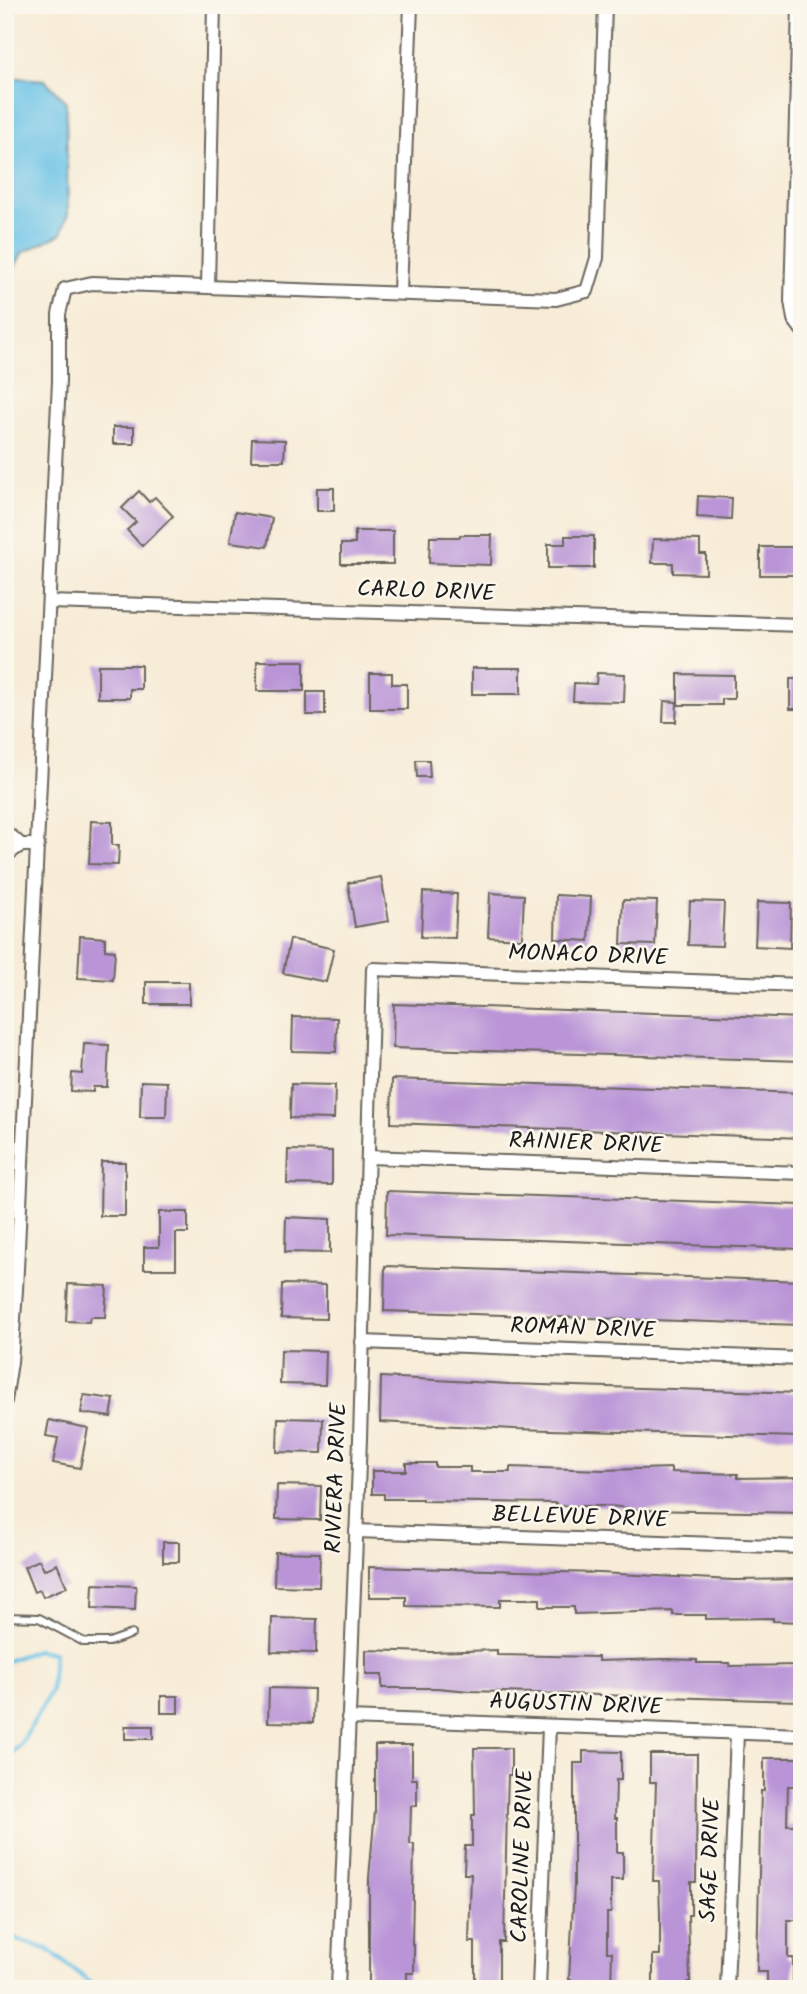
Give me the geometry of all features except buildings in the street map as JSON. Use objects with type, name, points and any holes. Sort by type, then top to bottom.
[{"type":"street","points":[[208,286],[214,5]]},
{"type":"street","points":[[400,292],[411,5]]},
{"type":"street","points":[[5,1401],[14,1334],[60,381],[60,314],[65,289],[92,283],[556,299],[587,291],[597,258],[605,5]]},
{"type":"street","points":[[799,5],[798,191],[791,301],[794,319],[802,330]]},
{"type":"street","name":"CARLO DRIVE","points":[[49,601],[802,625]]},
{"type":"street","points":[[5,837],[12,837],[21,845]]},
{"type":"street","points":[[5,851],[12,851],[21,845],[38,845]]},
{"type":"street","name":"MONACO DRIVE","points":[[373,969],[802,985]]},
{"type":"street","name":"RIVIERA DRIVE","points":[[338,1989],[356,1531],[373,969]]},
{"type":"street","name":"RAINIER DRIVE","points":[[368,1157],[802,1173]]},
{"type":"street","name":"ROMAN DRIVE","points":[[362,1342],[802,1359]]},
{"type":"street","name":"BELLEVUE DRIVE","points":[[356,1531],[802,1547]]},
{"type":"street","name":"AUGUSTIN DRIVE","points":[[348,1718],[802,1735]]},
{"type":"street","name":"CAROLINE DRIVE","points":[[539,1989],[549,1726]]},
{"type":"street","name":"SAGE DRIVE","points":[[727,1989],[737,1732]]},
{"type":"lane","points":[[5,1617],[38,1618],[84,1642],[109,1642],[132,1634]]},
{"type":"water","points":[[5,77],[45,80],[66,102],[68,214],[61,234],[22,253],[10,278],[5,302]]},
{"type":"waterway","points":[[5,1662],[36,1650],[54,1653],[51,1691],[21,1744],[5,1761]]},
{"type":"waterway","points":[[5,1936],[47,1949],[95,1989]]}]
